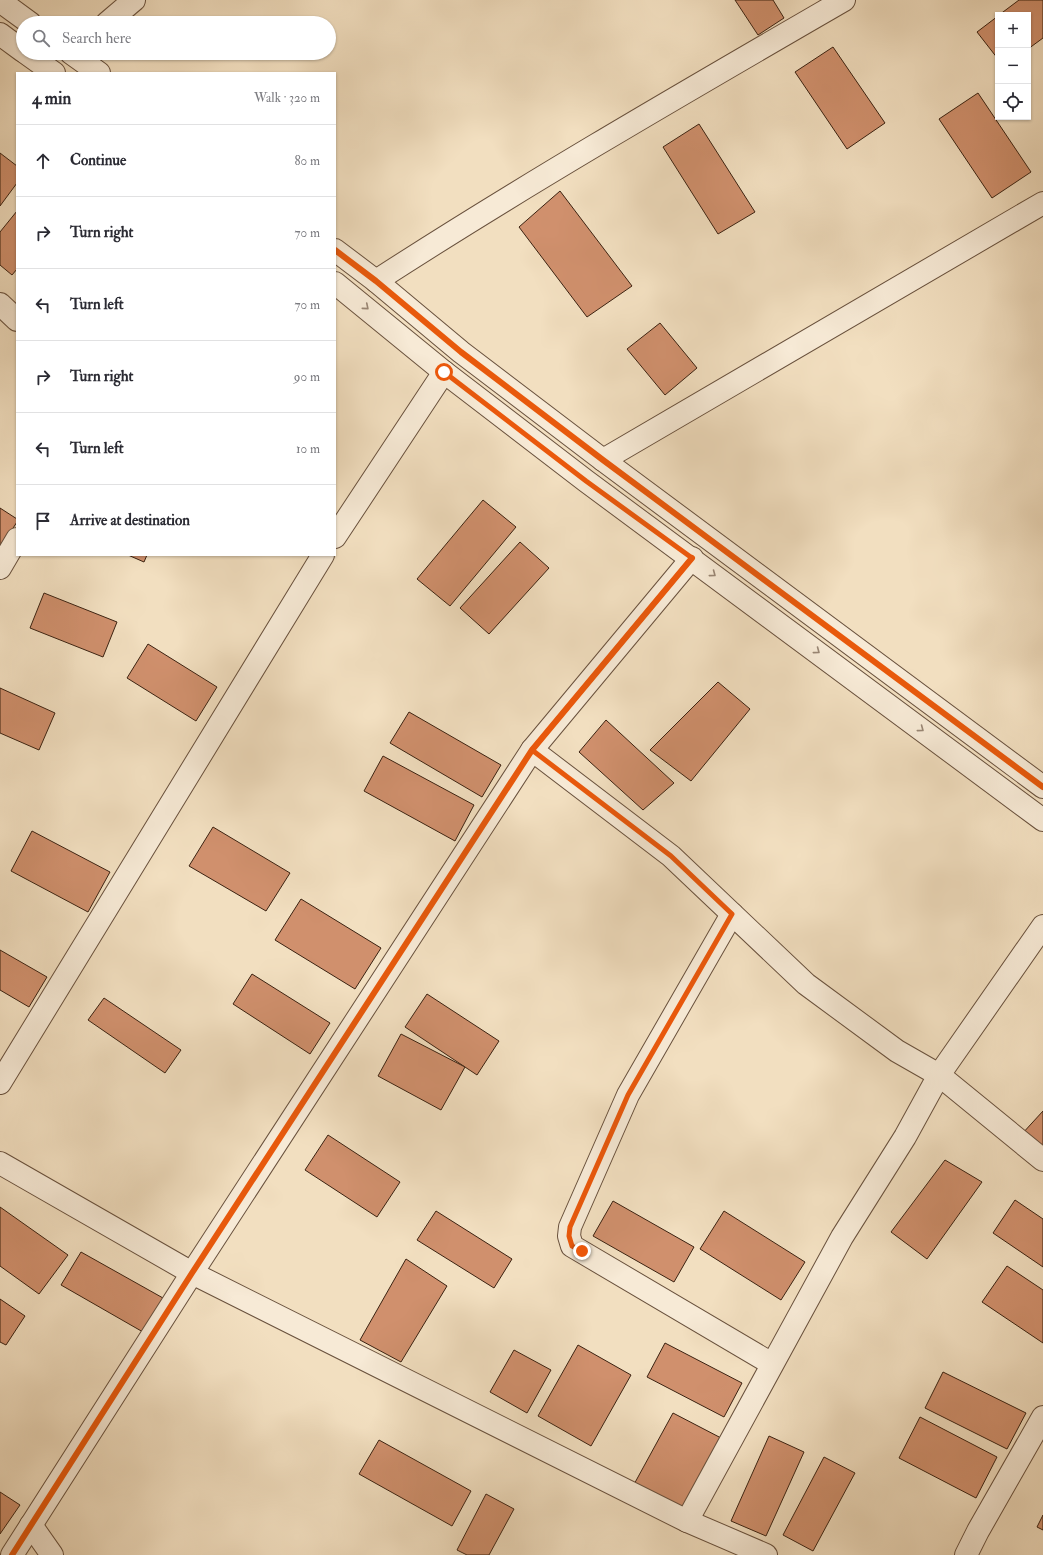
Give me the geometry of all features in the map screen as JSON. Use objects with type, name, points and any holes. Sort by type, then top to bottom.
[{"type":"street","points":[[115,16],[134,0]]},
{"type":"street","points":[[376,281],[471,220],[844,0]]},
{"type":"street","points":[[0,1],[20,16]]},
{"type":"street","points":[[0,34],[16,46]]},
{"type":"street","points":[[36,60],[53,72]]},
{"type":"street","points":[[81,60],[97,72]]},
{"type":"street","points":[[602,460],[1043,203]]},
{"type":"street","points":[[336,251],[376,281],[461,352],[602,460],[708,537],[1043,787]]},
{"type":"street","points":[[336,284],[444,372],[586,481],[692,558],[1043,820]]},
{"type":"street","points":[[0,304],[16,319]]},
{"type":"street","points":[[336,535],[444,372]]},
{"type":"street","points":[[0,568],[16,541]]},
{"type":"street","points":[[0,1083],[322,556]]},
{"type":"street","points":[[8,1551],[30,1526],[192,1273],[532,750],[692,558]]},
{"type":"street","points":[[532,750],[671,856],[806,984],[897,1051],[939,1075],[1043,1160]]},
{"type":"street","points":[[732,914],[628,1095],[576,1210],[570,1227],[569,1236],[572,1246],[772,1364]]},
{"type":"street","points":[[687,1521],[842,1237],[905,1137],[939,1075],[1043,926]]},
{"type":"street","points":[[0,1163],[192,1273],[687,1521],[766,1555]]},
{"type":"street","points":[[966,1555],[978,1531],[1043,1417]]},
{"type":"street","points":[[30,1526],[52,1555]]},
{"type":"building","points":[[735,0],[773,0],[784,18],[758,35]]},
{"type":"building","points":[[1019,0],[1043,0],[1043,38],[1031,47],[1031,12],[1003,12]]},
{"type":"building","points":[[995,18],[995,55],[977,32]]},
{"type":"building","points":[[833,47],[885,123],[847,149],[795,72]]},
{"type":"building","points":[[978,93],[1031,172],[992,198],[939,119]]},
{"type":"building","points":[[699,124],[755,212],[718,234],[663,147]]},
{"type":"building","points":[[0,153],[16,165],[16,184],[0,206]]},
{"type":"building","points":[[560,191],[632,286],[587,317],[519,227]]},
{"type":"building","points":[[16,212],[16,270],[12,275],[0,265],[0,232]]},
{"type":"building","points":[[660,323],[697,368],[665,395],[627,349]]},
{"type":"building","points":[[483,500],[516,527],[450,606],[417,579]]},
{"type":"building","points":[[0,508],[16,518],[16,524],[0,548]]},
{"type":"building","points":[[520,542],[549,568],[489,634],[460,608]]},
{"type":"building","points":[[130,556],[147,556],[144,562]]},
{"type":"building","points":[[44,593],[117,622],[103,657],[30,628]]},
{"type":"building","points":[[148,644],[217,687],[196,721],[127,678]]},
{"type":"building","points":[[718,682],[750,709],[691,781],[650,750]]},
{"type":"building","points":[[0,688],[55,713],[39,750],[0,733]]},
{"type":"building","points":[[409,712],[501,765],[482,797],[390,743]]},
{"type":"building","points":[[606,720],[674,783],[643,810],[579,752]]},
{"type":"building","points":[[383,756],[474,805],[455,841],[364,791]]},
{"type":"building","points":[[213,827],[290,873],[266,911],[189,866]]},
{"type":"building","points":[[32,831],[110,872],[88,912],[11,871]]},
{"type":"building","points":[[301,899],[381,948],[355,989],[275,940]]},
{"type":"building","points":[[0,950],[47,977],[29,1007],[0,990]]},
{"type":"building","points":[[252,974],[330,1023],[310,1054],[233,1004]]},
{"type":"building","points":[[427,994],[499,1041],[477,1075],[405,1027]]},
{"type":"building","points":[[104,998],[181,1050],[165,1073],[88,1020]]},
{"type":"building","points":[[401,1034],[465,1067],[441,1110],[378,1076]]},
{"type":"building","points":[[1043,1111],[1043,1156],[1021,1135]]},
{"type":"building","points":[[328,1135],[400,1182],[377,1217],[305,1170]]},
{"type":"building","points":[[945,1160],[982,1182],[927,1259],[891,1232]]},
{"type":"building","points":[[1015,1200],[1043,1219],[1043,1267],[993,1233]]},
{"type":"building","points":[[613,1201],[694,1247],[674,1282],[593,1236]]},
{"type":"building","points":[[0,1207],[68,1255],[39,1294],[0,1266]]},
{"type":"building","points":[[436,1211],[512,1259],[494,1288],[417,1240]]},
{"type":"building","points":[[724,1211],[805,1262],[781,1300],[700,1249]]},
{"type":"building","points":[[81,1252],[163,1298],[143,1332],[61,1285]]},
{"type":"building","points":[[406,1259],[447,1286],[401,1362],[360,1340]]},
{"type":"building","points":[[1007,1266],[1043,1290],[1043,1343],[982,1302]]},
{"type":"building","points":[[0,1299],[25,1316],[6,1345],[0,1342]]},
{"type":"building","points":[[665,1343],[742,1383],[724,1417],[647,1377]]},
{"type":"building","points":[[578,1345],[631,1375],[591,1446],[538,1416]]},
{"type":"building","points":[[514,1350],[551,1370],[527,1413],[490,1392]]},
{"type":"building","points":[[943,1372],[1026,1413],[1007,1449],[925,1408]]},
{"type":"building","points":[[673,1413],[723,1439],[682,1514],[632,1488]]},
{"type":"building","points":[[920,1417],[997,1457],[976,1498],[899,1458]]},
{"type":"building","points":[[769,1436],[804,1452],[766,1536],[731,1521]]},
{"type":"building","points":[[379,1440],[471,1491],[452,1526],[359,1474]]},
{"type":"building","points":[[824,1457],[855,1473],[813,1551],[783,1535]]},
{"type":"building","points":[[0,1492],[20,1505],[0,1534]]},
{"type":"building","points":[[486,1494],[514,1509],[489,1555],[467,1555],[457,1550]]},
{"type":"building","points":[[1043,1515],[1043,1530],[1037,1527]]},
{"type":"cycle path","points":[[336,251],[376,281],[461,352],[603,460],[1043,787]]},
{"type":"cycle path","points":[[12,1555],[192,1273],[532,750],[692,558]]},
{"type":"route","points":[[444,372],[586,481],[692,558],[532,750],[671,856],[732,914],[628,1095],[608,1139],[570,1227],[569,1236],[572,1246],[582,1251]]}]
